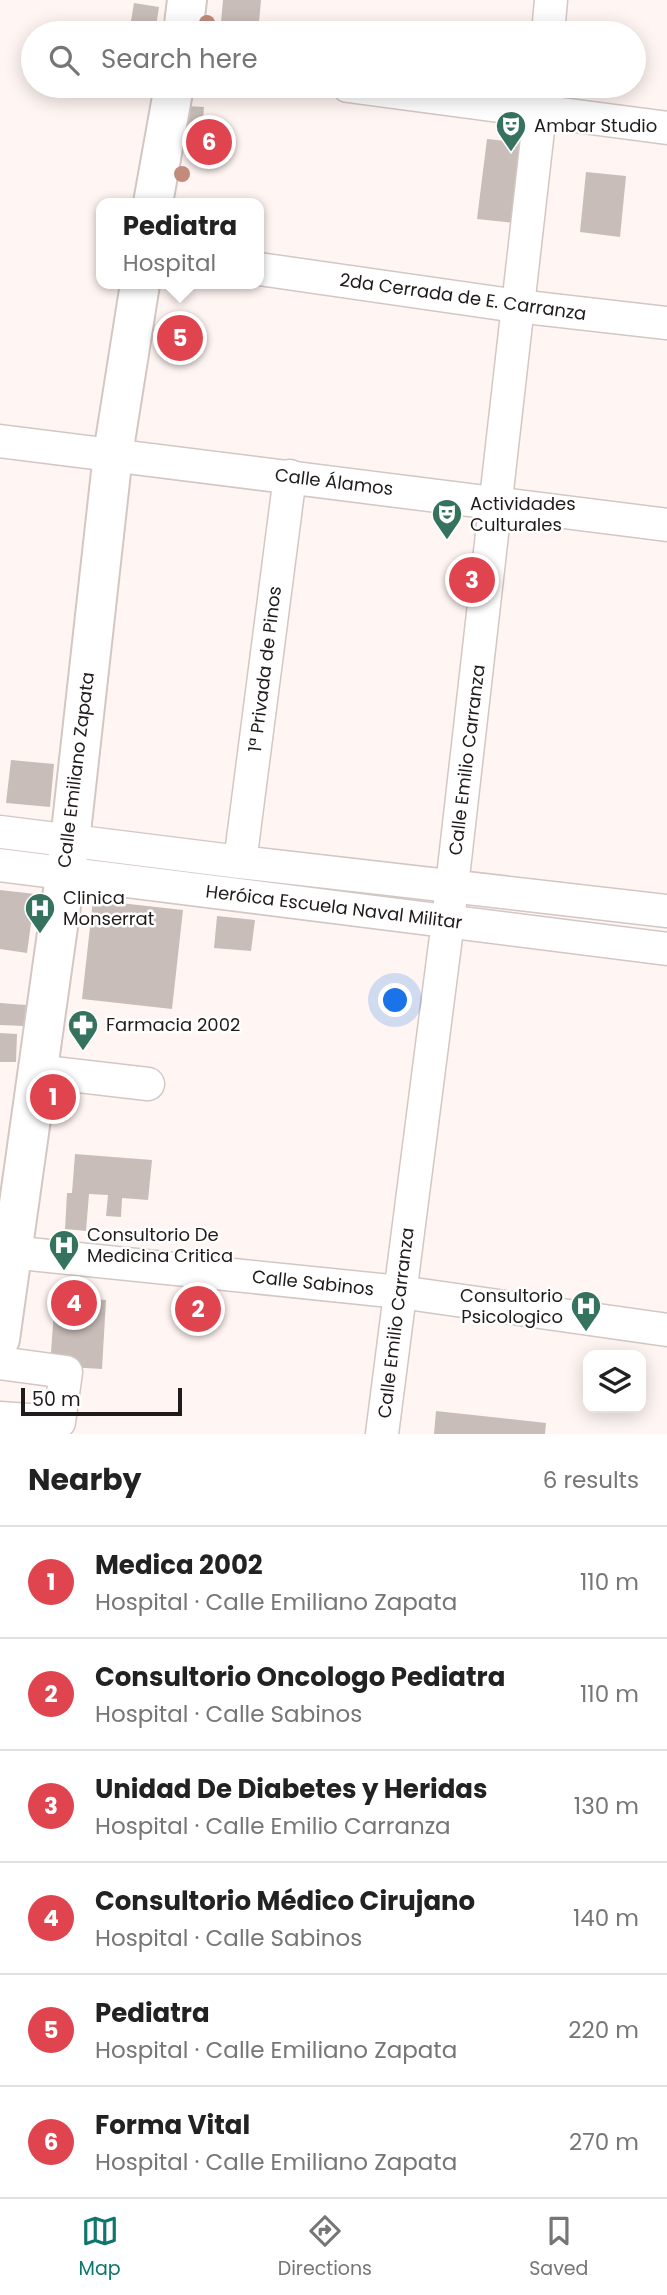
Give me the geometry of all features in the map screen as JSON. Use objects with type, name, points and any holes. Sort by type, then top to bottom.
[{"type":"main road","points":[[184,21],[187,0]]},
{"type":"main road","points":[[154,198],[172,98]]},
{"type":"main road","name":"Calle Emiliano Zapata","points":[[0,1339],[5,1252],[36,1071],[66,858],[113,454],[139,289]]},
{"type":"street","points":[[549,21],[551,0]]},
{"type":"street","points":[[542,99],[667,128]]},
{"type":"street","name":"Calle Emilio Carranza","points":[[382,1434],[449,921],[542,99]]},
{"type":"street","name":"2da Cerrada de E. Carranza","points":[[264,270],[517,306],[667,323]]},
{"type":"street","name":"Calle Álamos","points":[[0,441],[667,525]]},
{"type":"street","name":"1ª Privada de Pinos","points":[[240,862],[290,476]]},
{"type":"street","name":"Heróica Escuela Naval Militar","points":[[0,832],[66,858],[449,921],[667,949]]},
{"type":"street","name":"Heróica Escuela Naval Militar","points":[[0,865],[66,858],[240,862],[667,911]]},
{"type":"street","points":[[36,1071],[148,1084]]},
{"type":"street","name":"Calle Sabinos","points":[[5,1252],[400,1292],[667,1330]]},
{"type":"street","points":[[0,1363],[66,1372],[58,1422],[0,1418]]},
{"type":"building","points":[[223,0],[261,0],[259,21],[221,21]]},
{"type":"building","points":[[134,3],[159,7],[157,21],[131,21]]},
{"type":"building","points":[[187,106],[204,107],[202,130],[185,129]]},
{"type":"building","points":[[487,139],[524,143],[514,223],[477,219]]},
{"type":"building","points":[[586,172],[626,176],[620,237],[580,232]]},
{"type":"building","points":[[11,760],[54,764],[50,807],[6,803]]},
{"type":"building","points":[[0,890],[35,894],[27,953],[0,949]]},
{"type":"building","points":[[93,900],[183,910],[172,1009],[82,999]]},
{"type":"building","points":[[217,916],[255,920],[251,951],[214,948]]},
{"type":"building","points":[[0,1003],[26,1005],[24,1026],[0,1025]]},
{"type":"building","points":[[0,1033],[17,1034],[16,1062],[0,1062]]},
{"type":"building","points":[[75,1154],[152,1160],[148,1200],[122,1198],[121,1217],[106,1216],[108,1195],[89,1194],[86,1231],[65,1229],[67,1193],[72,1193]]},
{"type":"building","points":[[55,1297],[106,1300],[102,1369],[50,1366]]},
{"type":"building","points":[[436,1411],[546,1423],[545,1434],[434,1434]]},
{"type":"place","name":"Forma Vital","points":[[209,142]]},
{"type":"place","name":"Ambar Studio","points":[[511,153]]},
{"type":"place","name":"Pediatra","points":[[180,338]]},
{"type":"place","name":"Actividades Culturales","points":[[447,541]]},
{"type":"place","name":"Unidad De Diabetes y Heridas","points":[[472,580]]},
{"type":"place","name":"Clinica Monserrat","points":[[40,935]]},
{"type":"place","name":"Farmacia 2002","points":[[83,1052]]},
{"type":"place","name":"Medica 2002","points":[[53,1097]]},
{"type":"place","name":"Consultorio De Medicina Critica","points":[[64,1272]]},
{"type":"place","name":"Consultorio Médico Cirujano","points":[[74,1303]]},
{"type":"place","name":"Consultorio Oncologo Pediatra","points":[[198,1309]]},
{"type":"place","name":"Consultorio Psicologico","points":[[586,1333]]}]
